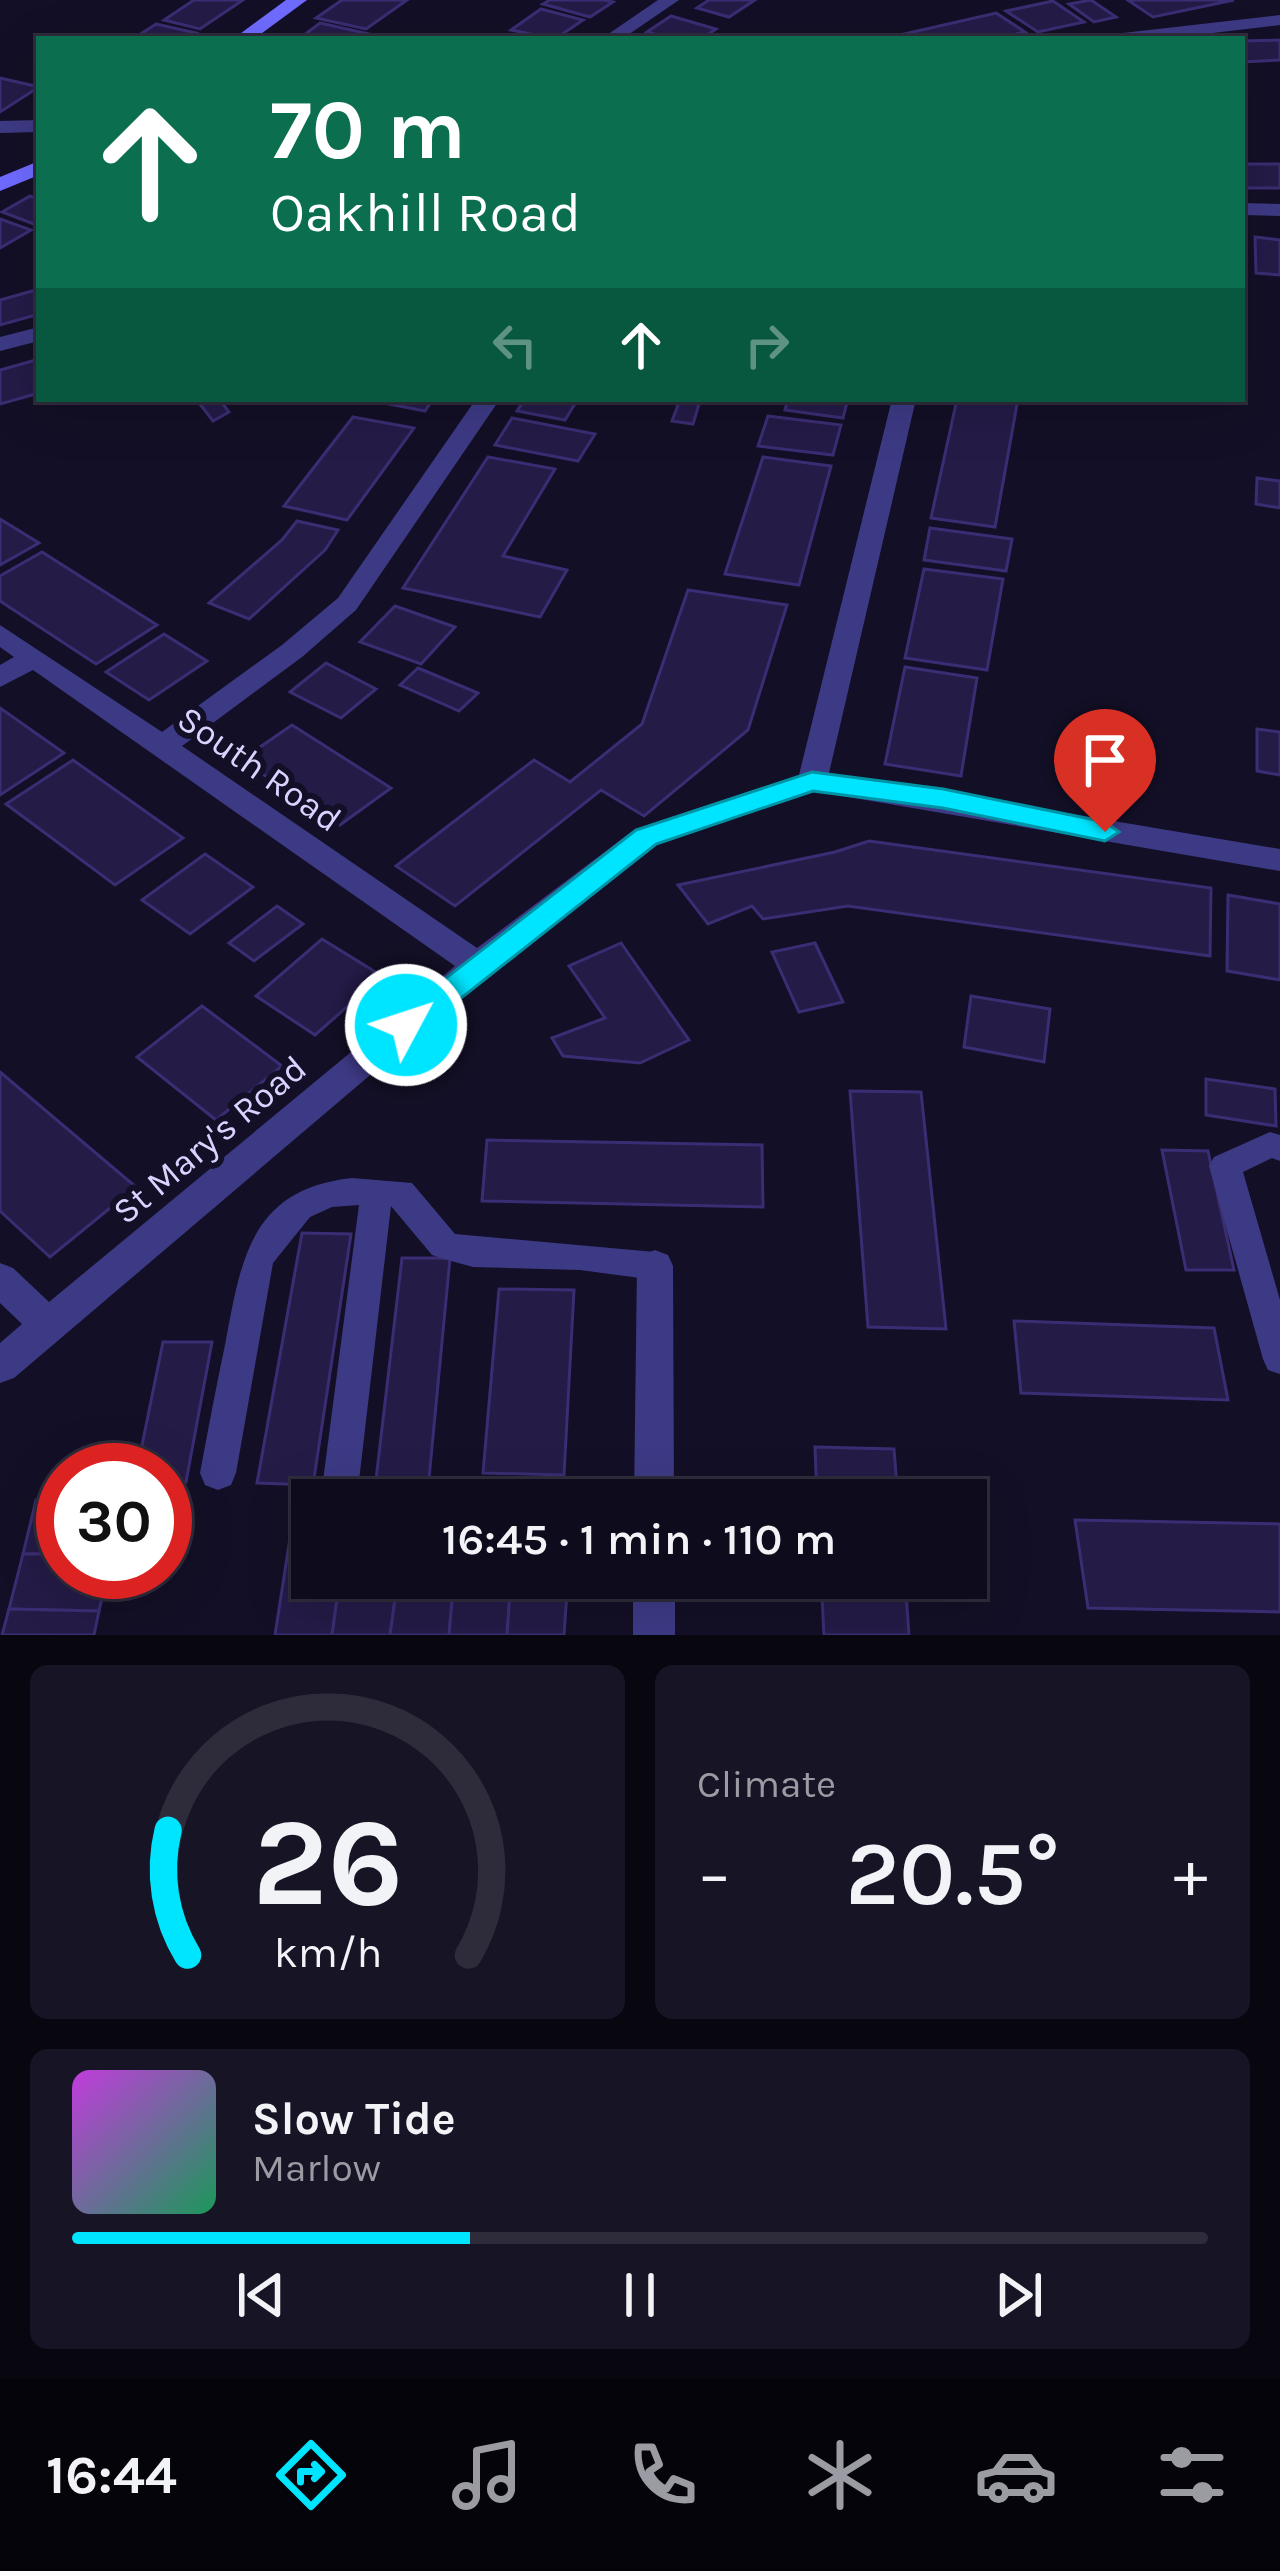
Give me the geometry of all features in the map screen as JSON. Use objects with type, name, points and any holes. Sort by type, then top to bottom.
[{"type":"main road","points":[[246,36],[298,0]]},
{"type":"main road","points":[[0,185],[36,168]]},
{"type":"street","points":[[615,36],[670,0]]},
{"type":"street","points":[[1140,36],[1280,20]]},
{"type":"street","points":[[0,127],[36,126]]},
{"type":"street","points":[[1245,209],[1280,210]]},
{"type":"street","points":[[0,344],[36,335]]},
{"type":"street","points":[[161,748],[347,604],[486,402]]},
{"type":"street","points":[[903,402],[812,781],[943,799],[1145,840],[1280,860]]},
{"type":"street","name":"South Road","points":[[0,634],[478,965]]},
{"type":"street","points":[[0,677],[34,657]]},
{"type":"street","name":"St Mary's Road","points":[[0,1366],[478,965],[646,837],[812,781]]},
{"type":"street","points":[[654,1479],[655,1266]]},
{"type":"street","points":[[0,1279],[48,1325]]},
{"type":"street","points":[[654,1599],[654,1635]]},
{"type":"lane","points":[[1280,1148],[1270,1145],[1225,1166],[1280,1359]]},
{"type":"lane","points":[[218,1473],[257,1262],[273,1229],[328,1190],[401,1193],[444,1245],[473,1253],[580,1256],[655,1266]]},
{"type":"lane","points":[[341,1479],[377,1191]]},
{"type":"building","points":[[194,0],[243,0],[200,29],[164,20]]},
{"type":"building","points":[[342,0],[407,0],[366,29],[316,18]]},
{"type":"building","points":[[550,0],[613,2],[590,17],[543,4]]},
{"type":"building","points":[[709,0],[755,0],[729,17],[697,8]]},
{"type":"building","points":[[1091,0],[1116,17],[1094,22],[1069,4]]},
{"type":"building","points":[[1234,0],[1153,17],[1129,1]]},
{"type":"building","points":[[1053,1],[1084,22],[1038,32],[1006,11]]},
{"type":"building","points":[[541,9],[583,20],[559,36],[511,30]]},
{"type":"building","points":[[996,13],[1025,32],[1008,36],[895,36]]},
{"type":"building","points":[[671,16],[716,29],[706,36],[647,32]]},
{"type":"building","points":[[320,23],[378,36],[326,36],[304,35]]},
{"type":"building","points":[[156,24],[196,33],[192,36],[138,36]]},
{"type":"building","points":[[1280,40],[1280,60],[1245,62],[1245,41]]},
{"type":"building","points":[[0,78],[36,86],[36,89],[0,112]]},
{"type":"building","points":[[1245,164],[1280,164],[1280,188],[1245,188]]},
{"type":"building","points":[[30,196],[36,198],[36,225],[2,212]]},
{"type":"building","points":[[0,219],[31,230],[0,248]]},
{"type":"building","points":[[1255,237],[1280,240],[1280,275],[1256,273]]},
{"type":"building","points":[[36,290],[36,315],[0,325],[0,300]]},
{"type":"building","points":[[36,360],[36,394],[0,404],[0,370]]},
{"type":"building","points":[[198,402],[221,402],[229,412],[213,421]]},
{"type":"building","points":[[385,402],[431,402],[425,411]]},
{"type":"building","points":[[523,402],[576,402],[565,420],[517,411]]},
{"type":"building","points":[[679,402],[699,404],[693,424],[672,421]]},
{"type":"building","points":[[787,402],[847,402],[843,418],[785,410]]},
{"type":"building","points":[[956,402],[1017,402],[995,527],[931,518]]},
{"type":"building","points":[[768,416],[841,425],[833,455],[758,446]]},
{"type":"building","points":[[353,417],[414,428],[347,520],[284,506]]},
{"type":"building","points":[[512,418],[595,434],[578,461],[495,445]]},
{"type":"building","points":[[488,457],[555,469],[503,556],[567,570],[540,617],[403,588]]},
{"type":"building","points":[[763,457],[831,466],[799,585],[725,574]]},
{"type":"building","points":[[1257,478],[1280,481],[1280,508],[1256,504]]},
{"type":"building","points":[[0,519],[39,543],[0,565]]},
{"type":"building","points":[[297,521],[338,530],[325,550],[249,619],[209,603],[282,540]]},
{"type":"building","points":[[930,528],[1012,539],[1006,571],[924,560]]},
{"type":"building","points":[[42,552],[157,625],[96,664],[0,601],[0,576]]},
{"type":"building","points":[[924,569],[1003,579],[987,670],[905,658]]},
{"type":"building","points":[[688,590],[787,605],[748,730],[644,816],[601,790],[455,906],[396,866],[534,760],[570,782],[642,724]]},
{"type":"building","points":[[395,606],[455,627],[421,664],[360,642]]},
{"type":"building","points":[[164,634],[207,661],[149,700],[106,672]]},
{"type":"building","points":[[326,663],[376,689],[341,718],[290,692]]},
{"type":"building","points":[[905,667],[977,678],[961,776],[885,764]]},
{"type":"building","points":[[418,668],[478,693],[459,711],[400,685]]},
{"type":"building","points":[[0,708],[64,753],[0,795]]},
{"type":"building","points":[[292,725],[391,788],[340,825],[241,760]]},
{"type":"building","points":[[1257,729],[1280,732],[1280,775],[1257,771]]},
{"type":"building","points":[[73,760],[183,838],[115,885],[6,804]]},
{"type":"building","points":[[869,841],[1211,888],[1210,956],[848,906],[763,919],[752,906],[708,924],[678,885]]},
{"type":"building","points":[[205,854],[253,887],[190,934],[142,900]]},
{"type":"building","points":[[1228,895],[1280,904],[1280,980],[1227,971]]},
{"type":"building","points":[[277,906],[303,924],[254,961],[229,943]]},
{"type":"building","points":[[322,939],[382,976],[315,1035],[256,996]]},
{"type":"building","points":[[621,943],[689,1040],[640,1063],[563,1056],[552,1038],[605,1018],[569,966]]},
{"type":"building","points":[[815,943],[843,1002],[799,1012],[772,952]]},
{"type":"building","points":[[971,996],[1050,1009],[1044,1062],[964,1047]]},
{"type":"building","points":[[202,1006],[282,1066],[216,1120],[137,1057]]},
{"type":"building","points":[[0,1072],[136,1187],[50,1257],[0,1211]]},
{"type":"building","points":[[1206,1079],[1275,1089],[1276,1126],[1206,1115]]},
{"type":"building","points":[[850,1091],[921,1092],[946,1329],[868,1327]]},
{"type":"building","points":[[487,1140],[762,1145],[763,1207],[482,1201]]},
{"type":"building","points":[[1162,1150],[1208,1151],[1234,1270],[1186,1270]]},
{"type":"building","points":[[302,1233],[351,1234],[314,1479],[257,1483]]},
{"type":"building","points":[[402,1258],[450,1258],[429,1479],[376,1479]]},
{"type":"building","points":[[499,1289],[574,1290],[564,1475],[483,1473]]},
{"type":"building","points":[[1014,1321],[1214,1328],[1228,1400],[1021,1393]]},
{"type":"building","points":[[163,1342],[212,1342],[192,1450],[192,1443],[142,1443]]},
{"type":"building","points":[[815,1447],[894,1449],[896,1479],[816,1479]]},
{"type":"building","points":[[36,1500],[36,1554],[23,1554]]},
{"type":"building","points":[[1075,1520],[1280,1524],[1280,1612],[1088,1608]]},
{"type":"building","points":[[291,1538],[291,1599],[337,1599],[332,1635],[275,1635]]},
{"type":"building","points":[[23,1554],[36,1554],[36,1599],[102,1599],[99,1611],[9,1609]]},
{"type":"building","points":[[337,1599],[395,1599],[390,1635],[332,1635]]},
{"type":"building","points":[[395,1599],[452,1599],[449,1635],[390,1635]]},
{"type":"building","points":[[452,1599],[510,1599],[507,1635],[449,1635]]},
{"type":"building","points":[[510,1599],[567,1599],[564,1635],[507,1635]]},
{"type":"building","points":[[822,1599],[906,1599],[909,1635],[824,1635]]},
{"type":"building","points":[[9,1609],[99,1611],[94,1635],[2,1635]]},
{"type":"route","points":[[406,1025],[646,837],[812,781],[943,799],[1105,832]]}]
